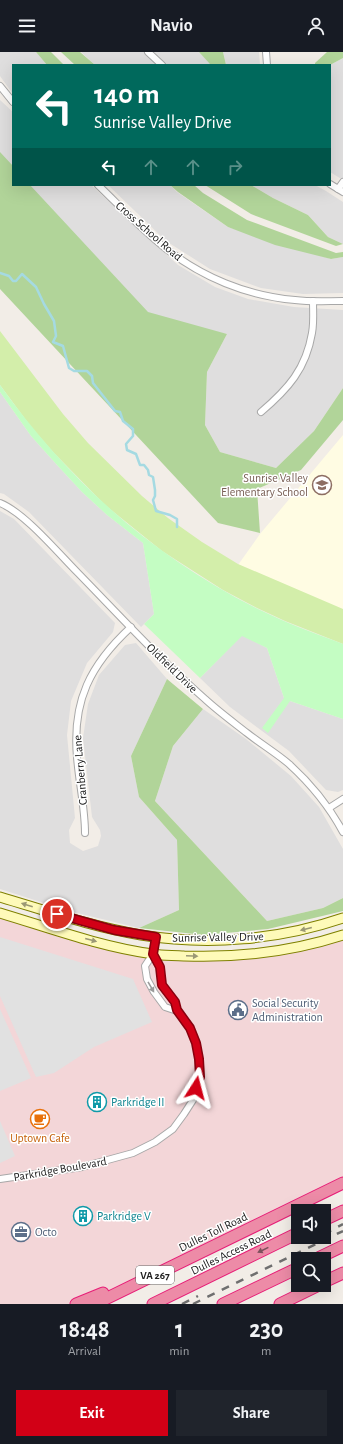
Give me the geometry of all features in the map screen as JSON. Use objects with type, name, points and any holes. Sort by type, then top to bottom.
[{"type":"highway","name":"Dulles Toll Road","points":[[95,1304],[343,1183]]},
{"type":"highway","points":[[331,1217],[343,1211]]},
{"type":"highway","name":"Dulles Access Road","points":[[153,1304],[291,1236]]},
{"type":"highway","points":[[76,1304],[215,1246]]},
{"type":"highway","points":[[331,1252],[343,1246]]},
{"type":"highway","points":[[223,1304],[291,1271]]},
{"type":"highway","points":[[331,1279],[343,1273]]},
{"type":"highway","points":[[280,1304],[305,1292]]},
{"type":"main road","name":"Sunrise Valley Drive","points":[[0,897],[93,924],[156,937],[201,940],[259,937],[308,928],[343,918]]},
{"type":"main road","name":"Sunrise Valley Drive","points":[[0,913],[97,942],[153,954],[216,956],[264,953],[300,947],[343,935]]},
{"type":"street","points":[[148,52],[161,64]]},
{"type":"street","points":[[266,52],[267,64]]},
{"type":"street","points":[[0,86],[12,101]]},
{"type":"street","points":[[331,185],[341,191],[343,182]]},
{"type":"street","name":"Cross School Road","points":[[99,186],[150,235],[168,250],[193,268],[212,277],[251,291],[294,300],[343,300]]},
{"type":"street","points":[[261,412],[285,391],[303,362],[307,353],[312,332],[313,301]]},
{"type":"street","name":"Oldfield Drive","points":[[0,503],[12,509],[30,524],[131,628],[205,699],[304,778],[329,808],[343,832]]},
{"type":"street","name":"Cranberry Lane","points":[[85,833],[85,818],[77,757],[76,733],[78,716],[86,686],[93,672],[106,653],[131,628]]},
{"type":"street","points":[[329,808],[343,799]]},
{"type":"street","name":"Parkridge Boulevard","points":[[156,937],[153,954],[145,966],[147,979],[165,1007],[177,1010]]},
{"type":"street","name":"Parkridge Boulevard","points":[[0,1179],[82,1167],[133,1153],[155,1142],[173,1129],[193,1100],[200,1077],[196,1043],[190,1028],[177,1010],[175,1002],[162,985],[160,967],[153,954]]},
{"type":"shaded area","points":[[0,52],[36,52],[46,64],[12,64],[12,93],[0,76]]},
{"type":"shaded area","points":[[81,52],[199,52],[212,64],[94,64]]},
{"type":"shaded area","points":[[223,52],[259,52],[260,64],[226,64]]},
{"type":"shaded area","points":[[343,58],[343,180],[331,173],[331,64]]},
{"type":"shaded area","points":[[0,100],[12,111],[12,186],[92,186],[178,265],[215,287],[248,299],[294,307],[343,310],[343,388],[314,431],[276,468],[220,452],[205,425],[207,372],[227,334],[144,318],[0,181]]},
{"type":"shaded area","points":[[109,186],[171,186],[177,192],[228,227],[331,259],[343,257],[343,293],[303,294],[261,288],[210,269],[166,241]]},
{"type":"shaded area","points":[[253,186],[317,186],[343,202],[343,244],[328,237],[308,215]]},
{"type":"shaded area","points":[[0,392],[31,436],[82,492],[107,515],[143,543],[154,614],[141,627],[29,512],[4,494],[0,493]]},
{"type":"shaded area","name":"Sunrise Valley Elementary School","points":[[343,435],[343,610],[238,565],[260,534]]},
{"type":"shaded area","points":[[0,511],[14,519],[115,623],[113,632],[87,663],[71,701],[67,735],[75,818],[69,830],[70,843],[83,851],[98,846],[101,836],[100,830],[92,817],[83,738],[88,704],[99,675],[125,645],[136,643],[167,679],[131,756],[139,797],[177,840],[179,910],[139,928],[69,911],[0,889]]},
{"type":"shaded area","points":[[242,635],[267,648],[284,698],[343,719],[343,790],[338,792],[326,790],[289,751],[230,707],[200,678]]},
{"type":"shaded area","points":[[203,709],[246,739],[291,776],[319,807],[343,849],[343,898],[323,908],[267,921],[155,801],[173,746]]},
{"type":"shaded area","points":[[0,918],[139,952],[255,955],[343,934],[343,1185],[303,1204],[291,1204],[291,1210],[201,1253],[78,1304],[0,1304]]},
{"type":"shaded area","points":[[0,937],[133,979],[152,1022],[94,1047],[54,1073],[36,1077],[0,996]]},
{"type":"shaded area","points":[[0,1009],[31,1078],[0,1091]]},
{"type":"shaded area","points":[[0,1121],[15,1156],[0,1163]]},
{"type":"green space","points":[[36,52],[51,52],[63,64],[46,64]]},
{"type":"green space","points":[[61,52],[80,52],[94,64],[74,64]]},
{"type":"green space","points":[[199,52],[223,52],[226,64],[210,64]]},
{"type":"green space","points":[[327,52],[343,52],[343,58],[331,64],[315,63]]},
{"type":"green space","points":[[0,152],[12,165],[12,186],[31,186],[148,312],[227,334],[207,372],[205,425],[220,452],[276,468],[314,431],[343,388],[343,420],[301,470],[257,489],[260,533],[218,523],[0,289]]},
{"type":"green space","points":[[171,186],[195,186],[203,193],[247,220],[336,253],[343,252],[343,257],[331,259],[275,245],[228,227]]},
{"type":"green space","points":[[207,186],[253,186],[308,215],[328,237],[343,244],[336,246],[251,214]]},
{"type":"green space","points":[[0,331],[63,414],[88,443],[142,496],[168,518],[202,542],[238,564],[343,609],[343,644],[285,621],[223,590],[162,551],[105,505],[54,453],[31,427],[0,385]]},
{"type":"green space","points":[[0,385],[26,420],[83,483],[114,512],[147,539],[181,564],[256,608],[288,623],[343,644],[343,719],[290,701],[268,733],[262,728],[284,698],[267,648],[242,636],[200,678],[144,624],[154,614],[143,543],[107,515],[82,492],[57,465],[31,436],[0,392]]},
{"type":"green space","points":[[167,679],[203,709],[173,746],[155,801],[267,921],[323,908],[343,898],[343,911],[268,929],[204,935],[139,928],[179,910],[177,840],[139,797],[131,756]]},
{"type":"waterway","points":[[0,273],[9,276],[13,281],[16,281],[22,274],[36,287],[54,321],[56,336],[53,342],[63,346],[69,368],[74,371],[87,371],[92,376],[93,383],[115,411],[120,412],[123,421],[133,429],[133,436],[126,444],[127,450],[136,454],[140,465],[144,465],[148,470],[149,475],[153,477],[155,490],[153,500],[156,511],[170,515],[177,519],[177,527]]},
{"type":"railway","points":[[331,1230],[343,1224]]},
{"type":"railway","points":[[193,1304],[343,1231]]},
{"type":"railway","points":[[182,1304],[198,1296]]},
{"type":"place","name":"Sunrise Valley Elementary School","points":[[322,485]]},
{"type":"place","name":"Social Security Administration","points":[[238,1010]]},
{"type":"place","name":"Parkridge II","points":[[97,1102]]},
{"type":"place","name":"Uptown Cafe","points":[[40,1119]]},
{"type":"place","name":"Parkridge V","points":[[83,1216]]},
{"type":"place","name":"Octo","points":[[21,1232]]},
{"type":"route","points":[[57,914],[114,930],[156,937],[153,954],[160,967],[162,985],[175,1002],[177,1010],[190,1028],[196,1043],[200,1077],[196,1088]]}]
